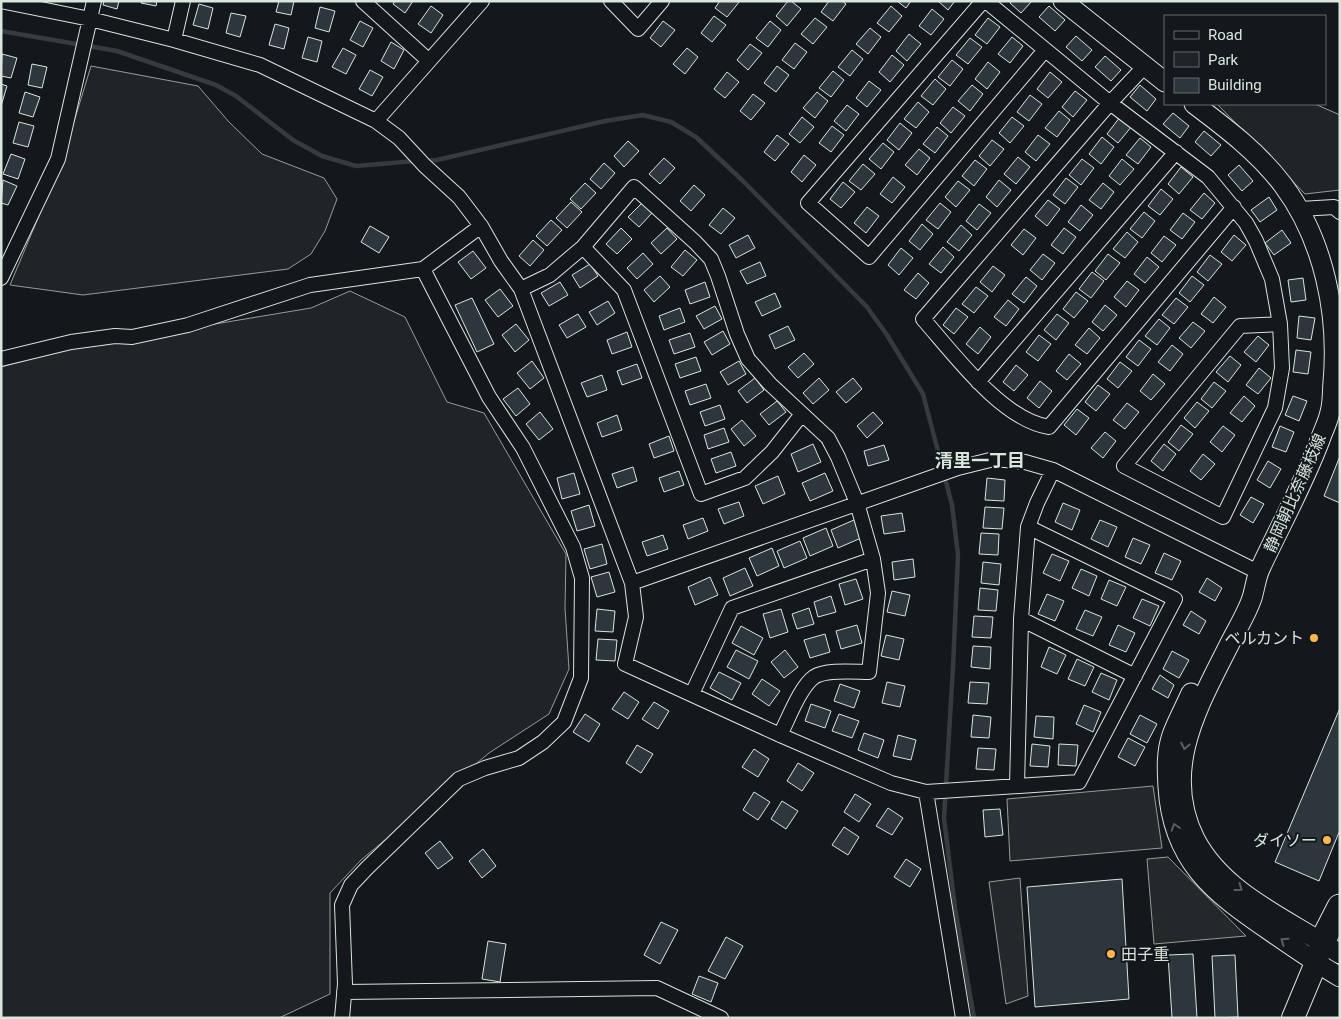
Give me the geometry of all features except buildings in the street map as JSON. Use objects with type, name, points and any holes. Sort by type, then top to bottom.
[{"type":"highway","points":[[1293,1018],[1326,953],[1340,907]]},
{"type":"main road","points":[[1063,1],[1164,81]]},
{"type":"main road","name":"静岡朝比奈藤枝線","points":[[1195,105],[1227,128],[1258,156],[1300,209],[1323,265],[1334,316],[1335,358],[1331,411],[1312,463],[1258,572],[1252,599],[1199,705],[1185,741],[1181,770],[1184,807],[1195,838],[1211,864],[1233,884],[1326,953],[1340,977]]},
{"type":"street","points":[[2,1],[174,40],[260,65],[376,121],[399,138],[458,197],[481,226],[501,261],[521,289],[632,583],[636,617],[625,664],[780,735],[891,783],[926,792],[1079,782],[1175,599],[1028,527]]},
{"type":"street","points":[[1,278],[58,159],[94,1]]},
{"type":"street","points":[[174,40],[183,1]]},
{"type":"street","points":[[363,1],[429,61]]},
{"type":"street","points":[[376,121],[482,1]]},
{"type":"street","points":[[611,1],[638,29],[662,1]]},
{"type":"street","points":[[1045,50],[869,257],[808,203],[985,1],[1110,103],[1208,177],[1246,223],[1272,279],[1280,324],[1282,368],[1275,408],[1223,517],[1124,466],[1240,326],[1280,324]]},
{"type":"street","points":[[1144,67],[1110,103],[923,319],[996,400],[1036,425],[1049,427],[1234,207]]},
{"type":"street","points":[[978,382],[1176,152]]},
{"type":"street","points":[[521,289],[550,275],[583,247],[634,187],[711,259],[737,334],[748,359],[828,438],[857,503],[873,558],[878,593],[869,672],[830,672],[814,677],[800,693],[780,735]]},
{"type":"street","points":[[1300,209],[1334,207],[1340,212]]},
{"type":"street","points":[[1,358],[71,342],[115,336],[132,337],[188,325],[310,285],[423,269],[481,226]]},
{"type":"street","points":[[583,247],[624,290],[701,494],[745,478],[772,452],[802,414]]},
{"type":"street","points":[[342,1018],[344,992],[342,905],[352,885],[367,868],[459,779],[485,768],[519,758],[543,742],[564,722],[581,678],[582,578],[573,547],[523,448],[490,397],[423,269]]},
{"type":"street","points":[[632,583],[958,468],[994,459],[1025,462],[1053,470],[1258,572]]},
{"type":"street","points":[[1017,786],[1021,619],[1028,527],[1053,470]]},
{"type":"street","points":[[692,694],[732,608],[873,558]]},
{"type":"street","points":[[1021,619],[1134,676]]},
{"type":"street","points":[[926,792],[963,1018]]},
{"type":"street","points":[[344,992],[657,988],[721,1018]]},
{"type":"green space","points":[[91,66],[198,86],[229,122],[262,154],[324,178],[337,199],[325,231],[311,254],[288,269],[83,295],[10,285],[62,161]]},
{"type":"green space","points":[[1218,105],[1317,105],[1340,115],[1340,190],[1305,194]]},
{"type":"green space","points":[[350,291],[405,317],[447,402],[484,413],[566,554],[565,608],[569,669],[549,714],[489,753],[361,860],[330,893],[330,994],[279,1018],[1,1018],[1,367],[65,349],[311,308]]},
{"type":"shaded area","points":[[1153,786],[1162,848],[1010,861],[1007,799]]},
{"type":"shaded area","points":[[1168,857],[1246,936],[1154,944],[1147,859]]},
{"type":"shaded area","points":[[1020,878],[1028,996],[1006,1004],[989,882]]},
{"type":"waterway","points":[[1,31],[117,51],[216,85],[236,96],[293,140],[322,156],[356,166],[416,161]]},
{"type":"waterway","points":[[424,161],[437,160],[605,121],[643,115],[671,122],[696,137],[742,180],[867,307],[887,335],[923,394],[952,505],[958,555],[944,818],[955,908],[974,1018]]},
{"type":"place","name":"ベルカント","points":[[1314,638]]},
{"type":"place","name":"ダイソー","points":[[1327,840]]},
{"type":"place","name":"田子重","points":[[1111,954]]},
{"type":"district","name":"清里一丁目","points":[[980,460]]}]
